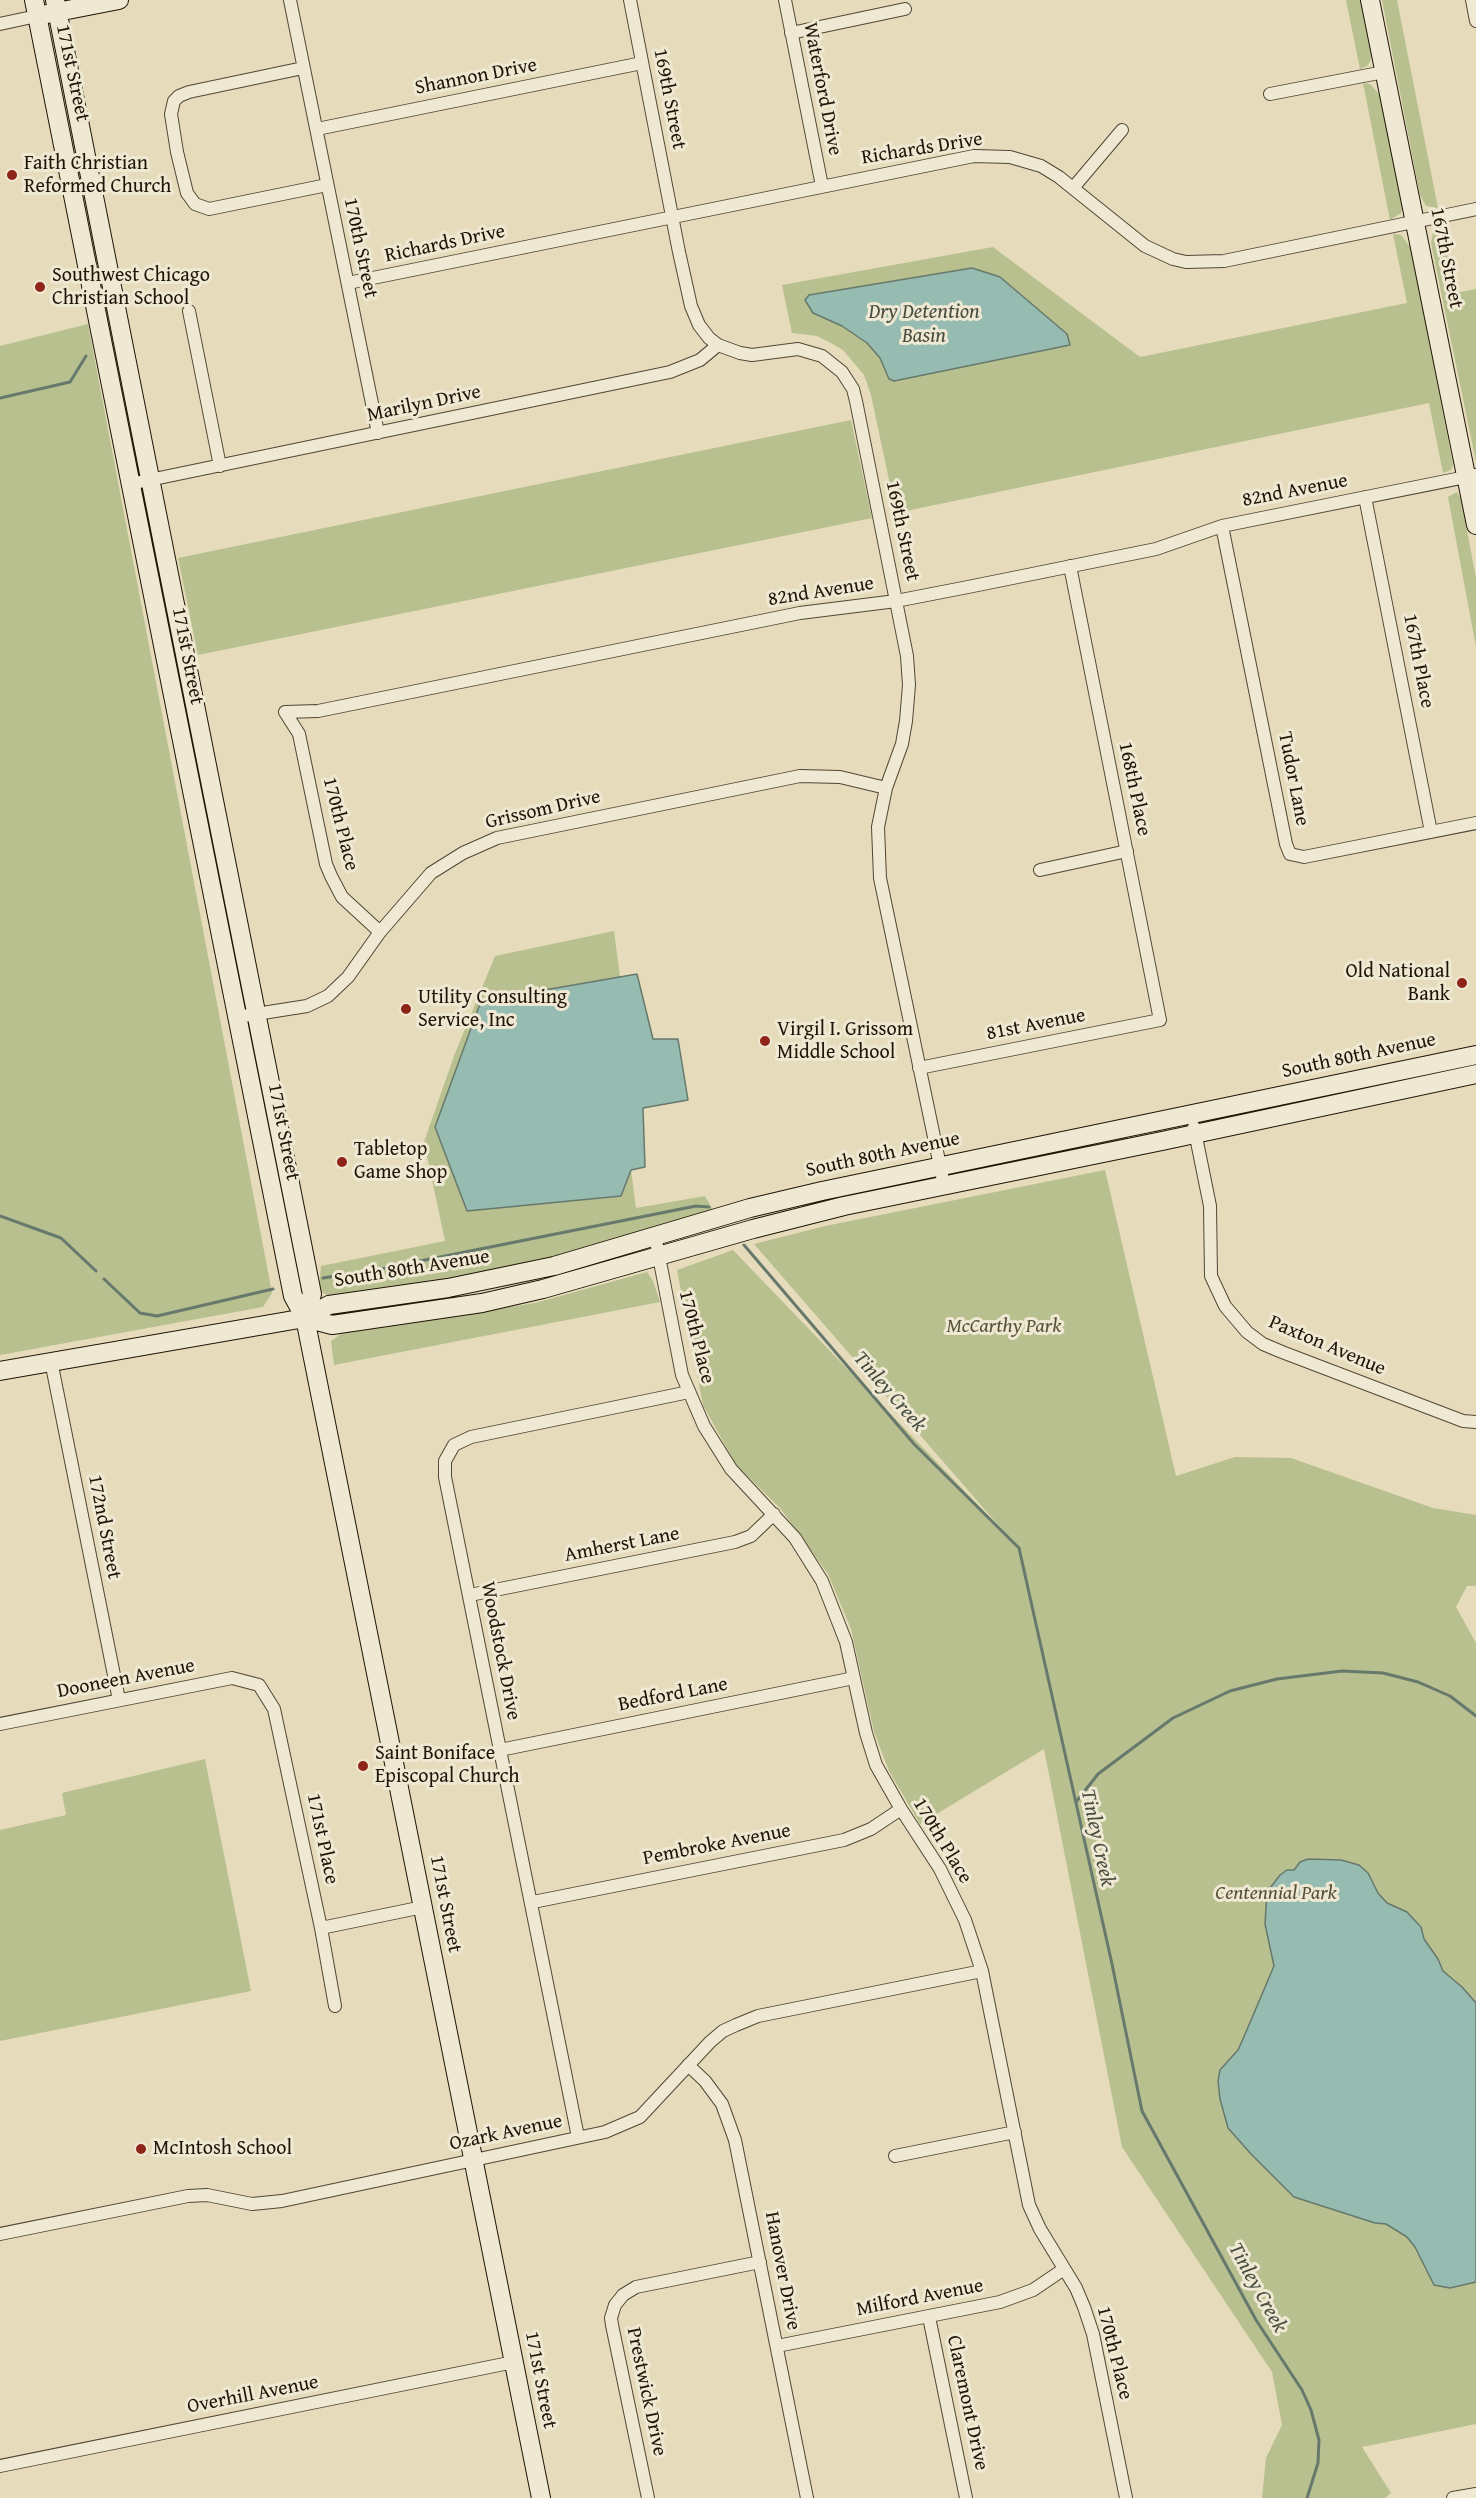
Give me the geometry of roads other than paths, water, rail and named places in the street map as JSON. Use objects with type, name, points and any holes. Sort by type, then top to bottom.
[{"type":"street","points":[[0,24],[35,8],[119,0]]},
{"type":"street","name":"170th Street","points":[[290,0],[378,433]]},
{"type":"street","name":"169th Street","points":[[630,0],[672,217],[691,306],[699,325],[718,345],[752,355],[784,350],[811,351],[833,363],[848,380],[856,401],[897,601],[907,656],[909,685],[902,744],[886,788],[878,827],[880,878],[944,1185]]},
{"type":"street","name":"Waterford Drive","points":[[785,0],[822,186]]},
{"type":"street","name":"167th Street","points":[[1370,0],[1471,475],[1476,525]]},
{"type":"street","points":[[1472,0],[1476,21]]},
{"type":"street","name":"171st Street","points":[[56,6],[312,1294],[305,1318]]},
{"type":"street","name":"171st Street","points":[[35,8],[293,1296],[305,1318],[541,2498]]},
{"type":"street","points":[[791,33],[905,9]]},
{"type":"street","name":"Shannon Drive","points":[[317,129],[642,63]]},
{"type":"street","points":[[303,68],[179,96],[174,101],[171,114],[178,155],[187,193],[195,204],[209,208],[327,185]]},
{"type":"street","points":[[1270,94],[1384,72]]},
{"type":"street","points":[[1073,188],[1122,130]]},
{"type":"street","name":"Richards Drive","points":[[348,284],[974,156],[1010,158],[1041,166],[1073,188],[1145,246],[1173,259],[1186,262],[1218,262],[1476,209]]},
{"type":"street","points":[[189,311],[220,466]]},
{"type":"street","name":"Marilyn Drive","points":[[130,484],[670,372],[700,360],[718,345]]},
{"type":"street","name":"82nd Avenue","points":[[285,712],[318,711],[800,613],[897,601],[1156,549],[1222,526],[1471,475]]},
{"type":"street","name":"167th Place","points":[[1365,497],[1431,832]]},
{"type":"street","name":"Tudor Lane","points":[[1222,526],[1286,844],[1290,854],[1304,857],[1476,823]]},
{"type":"street","name":"168th Place","points":[[1070,566],[1160,1020]]},
{"type":"street","name":"170th Place","points":[[285,712],[299,734],[326,864],[331,876],[342,897],[380,932]]},
{"type":"street","name":"Grissom Drive","points":[[237,1017],[307,1006],[328,996],[348,977],[380,932],[431,873],[463,853],[496,838],[800,776],[840,777],[886,788]]},
{"type":"street","points":[[1040,870],[1127,851]]},
{"type":"street","name":"81st Avenue","points":[[919,1068],[1160,1020]]},
{"type":"street","name":"South 80th Avenue","points":[[0,1371],[305,1318],[329,1305],[448,1288],[554,1266],[750,1208],[939,1165],[1476,1055]]},
{"type":"street","name":"South 80th Avenue","points":[[305,1318],[332,1325],[482,1303],[543,1289],[836,1208],[1476,1074]]},
{"type":"street","name":"Paxton Avenue","points":[[1192,1114],[1210,1206],[1211,1275],[1225,1306],[1247,1332],[1263,1344],[1282,1352],[1462,1421],[1476,1422]]},
{"type":"street","name":"170th Place","points":[[655,1236],[675,1348],[688,1392],[704,1426],[731,1469],[795,1538],[822,1581],[840,1625],[873,1756],[901,1809],[940,1869],[965,1920],[982,1971],[1029,2205],[1040,2229],[1080,2297],[1093,2334],[1126,2498]]},
{"type":"street","name":"172nd Street","points":[[51,1361],[119,1700]]},
{"type":"street","name":"Woodstock Drive","points":[[578,2137],[533,1902],[500,1750],[445,1461],[454,1445],[471,1437],[688,1392]]},
{"type":"street","name":"Amherst Lane","points":[[470,1595],[735,1542],[751,1536],[774,1514]]},
{"type":"street","name":"Dooneen Avenue","points":[[0,1724],[232,1678],[259,1685]]},
{"type":"street","name":"Bedford Lane","points":[[500,1750],[854,1678]]},
{"type":"street","name":"171st Place","points":[[259,1685],[274,1709],[321,1928],[335,2006]]},
{"type":"street","name":"Pembroke Avenue","points":[[533,1902],[844,1840],[863,1833],[901,1809]]},
{"type":"street","points":[[321,1928],[423,1907]]},
{"type":"street","name":"Ozark Avenue","points":[[0,2234],[188,2196],[207,2195],[252,2204],[282,2202],[618,2128],[640,2117],[723,2031],[748,2020],[982,1971]]},
{"type":"street","name":"Hanover Drive","points":[[688,2065],[714,2092],[729,2117],[807,2498]]},
{"type":"street","points":[[896,2156],[1015,2132]]},
{"type":"street","name":"Prestwick Drive","points":[[648,2498],[612,2325],[611,2318],[615,2305],[623,2295],[636,2287],[760,2262]]},
{"type":"street","name":"Milford Avenue","points":[[777,2346],[1021,2296],[1064,2269]]},
{"type":"street","name":"Claremont Drive","points":[[929,2316],[966,2498]]},
{"type":"street","name":"Overhill Avenue","points":[[0,2466],[514,2362]]},
{"type":"street","points":[[1453,2498],[1476,2494]]},
{"type":"water","name":"Dry Detention Basin","points":[[972,268],[1000,277],[1067,334],[1070,345],[894,381],[889,379],[880,358],[867,343],[842,326],[813,313],[805,300],[809,295]]},
{"type":"water","points":[[637,974],[653,1039],[678,1039],[688,1100],[643,1108],[645,1167],[631,1170],[621,1196],[467,1211],[435,1127],[481,1001]]},
{"type":"water","points":[[1308,1859],[1341,1860],[1359,1865],[1368,1873],[1378,1893],[1387,1903],[1407,1912],[1421,1927],[1424,1939],[1438,1959],[1443,1971],[1476,2003],[1476,2282],[1450,2288],[1434,2285],[1415,2247],[1407,2237],[1386,2224],[1375,2223],[1294,2197],[1228,2128],[1220,2099],[1218,2081],[1220,2070],[1238,2050],[1274,1966],[1265,1924],[1267,1892],[1280,1875],[1287,1870],[1294,1870],[1300,1862]]},
{"type":"waterway","name":"Tinley Creek","points":[[0,398],[70,382],[86,356]]},
{"type":"waterway","name":"Tinley Creek","points":[[405,1264],[696,1206],[709,1207]]},
{"type":"waterway","name":"Tinley Creek","points":[[0,1216],[61,1238],[96,1271]]},
{"type":"waterway","name":"Tinley Creek","points":[[744,1245],[914,1444],[1019,1548],[1112,1964],[1142,2111],[1256,2320],[1302,2390],[1311,2410],[1319,2440],[1318,2463],[1307,2498]]},
{"type":"waterway","name":"Tinley Creek","points":[[323,1278],[387,1268]]},
{"type":"waterway","name":"Tinley Creek","points":[[104,1279],[140,1313],[157,1316],[273,1289]]},
{"type":"waterway","points":[[1076,1802],[1098,1774],[1173,1718],[1230,1691],[1277,1679],[1342,1671],[1383,1673],[1418,1682],[1450,1696],[1476,1716]]},
{"type":"place","name":"Faith Christian Reformed Church","points":[[12,175]]},
{"type":"place","name":"Southwest Chicago Christian School","points":[[40,287]]},
{"type":"place","name":"Old National Bank","points":[[1462,983]]},
{"type":"place","name":"Utility Consulting Service, Inc","points":[[406,1009]]},
{"type":"place","name":"Virgil I. Grissom Middle School","points":[[765,1041]]},
{"type":"place","name":"Tabletop Game Shop","points":[[342,1162]]},
{"type":"place","name":"Saint Boniface Episcopal Church","points":[[363,1766]]},
{"type":"place","name":"McIntosh School","points":[[141,2149]]},
{"type":"park label","name":"McCarthy Park","points":[[1004,1327]]},
{"type":"park label","name":"Centennial Park","points":[[1276,1894]]}]
